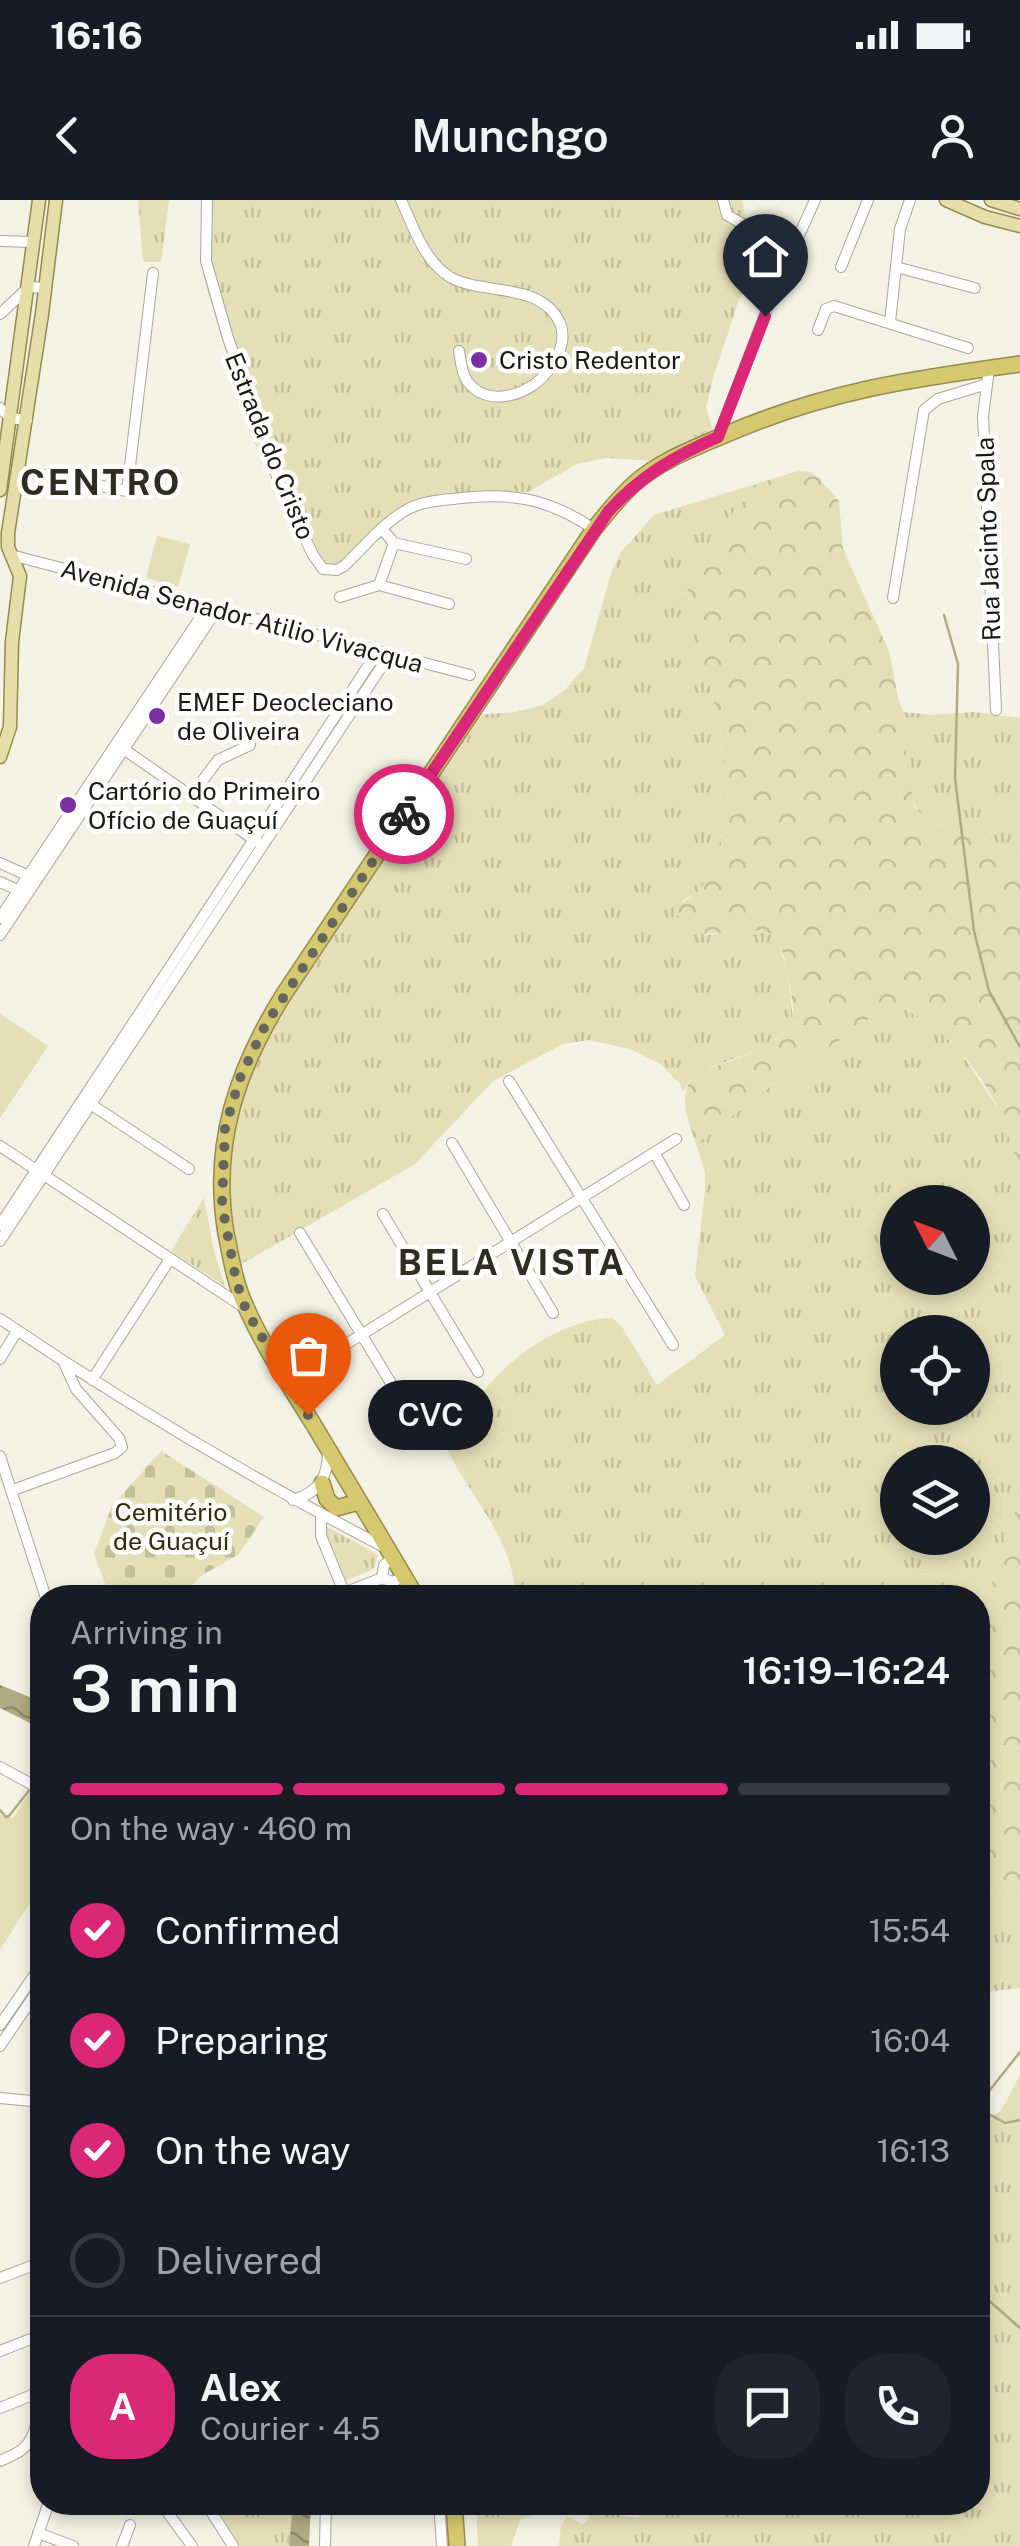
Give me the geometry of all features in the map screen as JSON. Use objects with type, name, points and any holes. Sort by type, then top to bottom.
[{"type":"highway","points":[[409,1585],[246,1310],[230,1256],[221,1188],[225,1128],[248,1058],[284,994],[594,529],[636,482],[680,454],[817,399],[907,380],[988,376],[1020,364]]},
{"type":"highway","points":[[322,1482],[327,1499],[336,1508],[358,1502]]},
{"type":"highway","points":[[455,2515],[458,2546]]},
{"type":"main road","points":[[0,490],[5,413],[29,287],[38,200]]},
{"type":"main road","points":[[0,756],[20,576],[8,547],[8,533],[56,200]]},
{"type":"main road","points":[[946,200],[985,217],[1020,226]]},
{"type":"main road","points":[[991,200],[1012,205]]},
{"type":"main road","points":[[0,560],[14,556]]},
{"type":"street","name":"Estrada do Cristo","points":[[206,200],[204,242],[212,289],[280,485],[313,555],[324,569],[338,570],[382,529],[416,505],[483,495],[550,504],[594,529]]},
{"type":"street","points":[[401,200],[428,255],[444,273],[461,281],[534,298],[554,314],[562,331],[557,357],[542,380],[509,396],[490,394],[469,384],[459,351]]},
{"type":"street","points":[[723,200],[727,215],[746,226]]},
{"type":"street","points":[[718,437],[776,286],[816,200]]},
{"type":"street","points":[[841,267],[868,200]]},
{"type":"street","points":[[890,322],[902,221],[910,200]]},
{"type":"street","points":[[0,241],[34,242]]},
{"type":"street","points":[[896,267],[975,288]]},
{"type":"street","points":[[18,470],[127,491],[153,273]]},
{"type":"street","points":[[0,314],[29,287],[46,288]]},
{"type":"street","points":[[818,330],[830,306],[968,348]]},
{"type":"street","points":[[892,598],[924,410],[938,398],[988,376]]},
{"type":"street","name":"Rua Jacinto Spala","points":[[988,376],[983,416],[996,710]]},
{"type":"street","points":[[5,413],[26,420]]},
{"type":"street","points":[[382,529],[394,543],[466,559]]},
{"type":"street","points":[[379,586],[394,543]]},
{"type":"street","name":"Avenida Senador Atilio Vivacqua","points":[[14,556],[470,674]]},
{"type":"street","points":[[340,597],[379,586],[449,604]]},
{"type":"street","points":[[0,918],[33,878],[213,607]]},
{"type":"street","points":[[0,1241],[85,1100],[384,653]]},
{"type":"street","points":[[190,796],[218,760],[250,745]]},
{"type":"street","points":[[121,748],[257,841]]},
{"type":"street","points":[[0,863],[33,878]]},
{"type":"street","points":[[0,882],[23,892]]},
{"type":"street","points":[[0,935],[23,892]]},
{"type":"street","points":[[510,1080],[673,1345]]},
{"type":"street","points":[[85,1100],[189,1169]]},
{"type":"street","points":[[287,1381],[676,1139]]},
{"type":"street","points":[[452,1143],[554,1313]]},
{"type":"street","points":[[0,1146],[246,1310]]},
{"type":"street","points":[[654,1154],[684,1205]]},
{"type":"street","points":[[0,1224],[40,1171]]},
{"type":"street","points":[[384,1214],[478,1372]]},
{"type":"street","points":[[300,1233],[426,1442]]},
{"type":"street","points":[[92,1380],[170,1258]]},
{"type":"street","points":[[0,1319],[92,1380],[390,1554],[382,1578]]},
{"type":"street","points":[[0,1359],[17,1331]]},
{"type":"street","points":[[13,1490],[115,1453],[122,1446],[76,1389],[63,1362]]},
{"type":"street","points":[[293,1500],[307,1495],[322,1482],[328,1469],[328,1449]]},
{"type":"street","points":[[0,1458],[42,1585]]},
{"type":"street","points":[[322,1515],[321,1536],[341,1585]]},
{"type":"street","points":[[363,1585],[382,1578],[392,1582],[404,1577]]},
{"type":"street","points":[[0,1767],[30,1783]]},
{"type":"street","points":[[0,2025],[30,1981]]},
{"type":"street","points":[[0,2046],[30,2002]]},
{"type":"street","points":[[0,2098],[30,2101]]},
{"type":"street","points":[[0,2278],[30,2267]]},
{"type":"street","points":[[0,2351],[30,2339]]},
{"type":"street","points":[[0,2408],[30,2397]]},
{"type":"street","points":[[0,2461],[24,2450],[30,2442]]},
{"type":"street","points":[[34,2546],[44,2515]]},
{"type":"street","points":[[172,2515],[192,2546]]},
{"type":"street","points":[[213,2515],[233,2546]]},
{"type":"street","points":[[326,2515],[326,2546]]},
{"type":"street","points":[[440,2515],[442,2546]]},
{"type":"street","points":[[122,2546],[130,2525]]},
{"type":"street","points":[[38,2533],[73,2546]]},
{"type":"green space","points":[[138,200],[169,200],[161,262],[143,262]]},
{"type":"green space","points":[[206,200],[742,200],[745,216],[773,239],[739,300],[713,378],[706,407],[713,431],[653,461],[606,458],[577,464],[528,492],[476,491],[451,495],[388,525],[338,566],[324,571],[250,434],[204,278],[202,220]]},
{"type":"green space","points":[[798,471],[819,478],[839,501],[843,549],[889,651],[904,712],[914,806],[929,822],[1020,850],[1020,1170],[999,1110],[968,1061],[923,1019],[889,1004],[765,1090],[696,1144],[685,1100],[693,1074],[766,1046],[788,1028],[793,1013],[784,958],[772,934],[694,931],[674,909],[699,891],[716,866],[728,787],[722,737],[687,591],[734,511],[759,483]]},
{"type":"green space","points":[[759,483],[734,511],[687,591],[722,737],[728,787],[716,866],[699,891],[682,901],[680,919],[709,935],[744,930],[772,934],[788,973],[793,1020],[786,1031],[765,1047],[693,1074],[683,1092],[660,1064],[630,1049],[589,1040],[563,1044],[493,1081],[415,1164],[240,1265],[227,1181],[228,1148],[243,1080],[273,1019],[475,715],[543,705],[565,690],[584,668],[612,570],[621,552],[654,515]]},
{"type":"green space","points":[[157,536],[190,544],[178,587],[146,578]]},
{"type":"green space","points":[[904,712],[973,712],[1020,718],[1020,850],[929,822],[920,813],[906,772]]},
{"type":"green space","points":[[889,1004],[908,1009],[954,1042],[1001,1113],[1020,1170],[1020,1495],[990,1588],[990,1585],[515,1585],[502,1543],[446,1447],[476,1401],[502,1371],[536,1344],[573,1326],[612,1318],[622,1327],[657,1385],[725,1335],[695,1276],[705,1191],[705,1172],[696,1144],[765,1090]]},
{"type":"green space","points":[[0,1014],[48,1046],[0,1118]]},
{"type":"green space","points":[[204,1198],[214,1251],[225,1286],[171,1251]]},
{"type":"green space","name":"Cemitério de Guaçuí","points":[[161,1451],[264,1517],[238,1555],[192,1585],[106,1585],[94,1554],[112,1506]]},
{"type":"green space","points":[[1020,1495],[1020,1891],[998,1895],[990,1893],[990,1588]]},
{"type":"green space","points":[[326,1526],[378,1555],[374,1569],[345,1581],[325,1534]]},
{"type":"green space","points":[[30,1792],[30,1903],[0,1950],[0,1815],[13,1818]]},
{"type":"green space","points":[[1020,1891],[1020,1988],[990,1993],[990,1893]]},
{"type":"green space","points":[[1020,2075],[1020,2546],[559,2546],[561,2525],[567,2516],[582,2524],[590,2515],[990,2515],[990,2116],[1000,2112]]},
{"type":"green space","points":[[221,2515],[292,2515],[289,2546],[240,2546]]},
{"type":"green space","points":[[477,2515],[532,2515],[521,2518],[511,2546],[478,2546]]},
{"type":"water","points":[[0,1685],[30,1697],[30,1723],[0,1708]]},
{"type":"water","points":[[292,2515],[310,2515],[309,2546],[289,2546]]},
{"type":"waterway","points":[[944,615],[958,664],[955,778],[974,931],[989,991],[1020,1047]]},
{"type":"waterway","points":[[0,1810],[9,1816],[30,1789]]},
{"type":"waterway","points":[[990,2090],[1020,2052]]},
{"type":"waterway","points":[[990,2115],[1005,2123],[1020,2120]]},
{"type":"waterway","points":[[990,2302],[1020,2328]]},
{"type":"way so far","points":[[308,1415],[246,1310],[236,1280],[222,1205],[225,1128],[240,1078],[266,1024],[404,814]]},
{"type":"place","name":"Cristo Redentor","points":[[479,360]]},
{"type":"place","name":"EMEF Deocleciano de Oliveira","points":[[157,716]]},
{"type":"place","name":"Cartório do Primeiro Ofício de Guaçuí","points":[[68,805]]},
{"type":"place","name":"CVC","points":[[308,1415]]},
{"type":"district","name":"CENTRO","points":[[101,483]]},
{"type":"district","name":"BELA VISTA","points":[[512,1263]]},
{"type":"route","points":[[404,814],[608,512],[654,469],[718,437],[765,316]]}]
